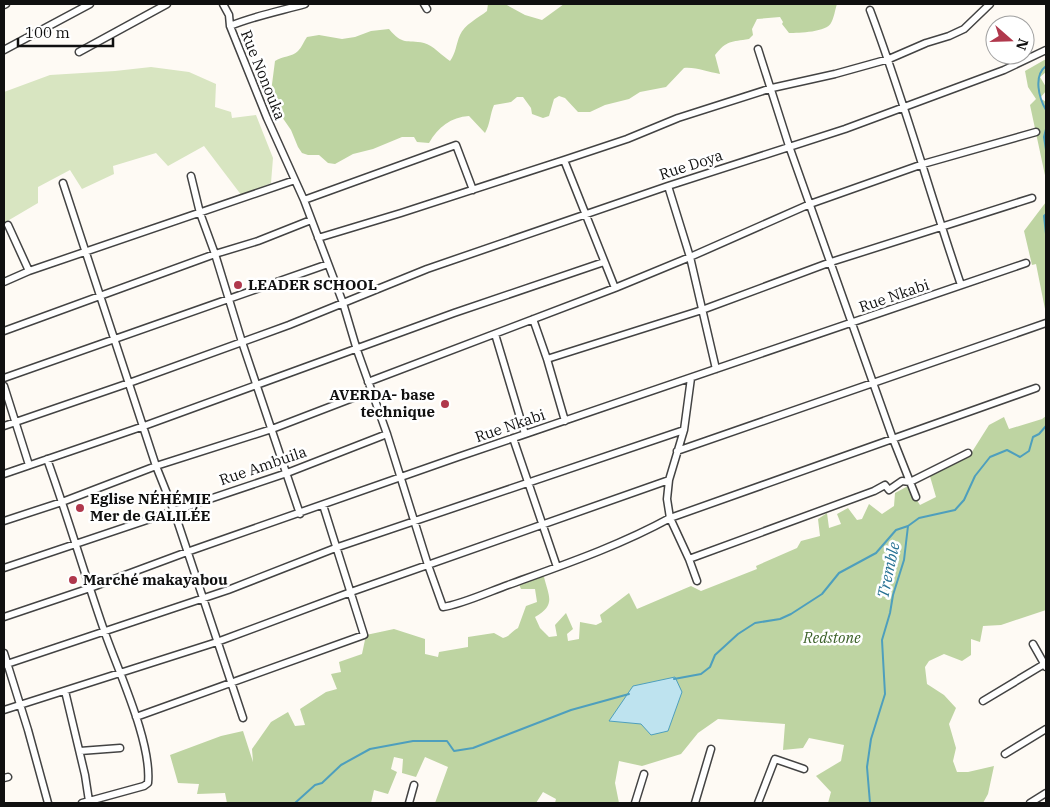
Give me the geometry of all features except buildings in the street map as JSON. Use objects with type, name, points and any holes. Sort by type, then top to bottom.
[{"type":"street","points":[[4,50],[90,4]]},
{"type":"street","points":[[79,52],[167,4]]},
{"type":"street","points":[[230,26],[244,20],[306,4]]},
{"type":"street","points":[[318,238],[564,160],[678,118],[772,88],[835,74],[889,59],[964,29],[990,4]]},
{"type":"street","name":"Rue Nonouka","points":[[226,5],[230,26],[267,118],[304,200],[343,303],[357,350],[402,478],[442,605],[445,607],[557,567]]},
{"type":"street","points":[[870,10],[889,59],[941,226],[962,285]]},
{"type":"street","points":[[758,49],[789,146],[893,439],[916,497]]},
{"type":"street","name":"Rue Doya","points":[[4,426],[289,325],[427,269],[668,186],[845,129],[1004,70],[1046,50]]},
{"type":"street","points":[[368,382],[690,258],[810,204],[923,164],[1036,132]]},
{"type":"street","points":[[304,200],[456,144],[473,190]]},
{"type":"street","points":[[564,160],[615,288]]},
{"type":"street","points":[[191,176],[200,213],[300,514]]},
{"type":"street","points":[[4,282],[29,271],[294,180]]},
{"type":"street","points":[[63,183],[156,466],[174,511],[242,718]]},
{"type":"street","points":[[668,186],[690,258],[716,369]]},
{"type":"street","points":[[547,359],[702,310],[831,262],[1032,198]]},
{"type":"street","points":[[4,330],[311,220]]},
{"type":"street","points":[[8,225],[29,271]]},
{"type":"street","points":[[4,474],[357,350],[454,313],[604,262]]},
{"type":"street","name":"Rue Nkabi","points":[[4,617],[513,438],[853,323],[1026,262]]},
{"type":"street","points":[[4,378],[229,300],[278,280],[328,264]]},
{"type":"street","points":[[533,319],[565,421]]},
{"type":"street","points":[[677,450],[1046,323]]},
{"type":"street","points":[[495,334],[525,434]]},
{"type":"street","points":[[691,378],[684,430],[668,480],[667,504],[670,518],[697,581]]},
{"type":"street","points":[[4,386],[29,465]]},
{"type":"street","points":[[513,438],[557,567],[644,533],[670,518],[1036,388]]},
{"type":"street","points":[[4,521],[62,502],[156,466],[272,429],[371,391]]},
{"type":"street","points":[[6,665],[253,581],[338,547],[684,430]]},
{"type":"street","name":"Rue Ambuila","points":[[4,568],[287,472],[387,434]]},
{"type":"street","points":[[689,559],[874,491],[881,486],[885,485],[889,490],[902,481],[910,482],[968,453]]},
{"type":"street","points":[[47,459],[105,632],[136,717],[149,764],[148,783],[144,786],[82,803]]},
{"type":"street","points":[[4,710],[217,642],[351,592],[668,480]]},
{"type":"street","points":[[136,717],[363,636],[364,634],[338,547],[323,505]]},
{"type":"street","points":[[982,701],[1046,664],[1033,644]]},
{"type":"street","points":[[4,653],[48,803]]},
{"type":"street","points":[[65,691],[80,751],[89,801]]},
{"type":"street","points":[[1006,754],[1046,729]]},
{"type":"street","points":[[80,751],[120,748]]},
{"type":"street","points":[[695,803],[711,750]]},
{"type":"street","points":[[758,803],[775,759],[804,769]]},
{"type":"street","points":[[635,803],[644,774]]},
{"type":"street","points":[[409,803],[414,785]]},
{"type":"street","points":[[1030,803],[1046,793]]},
{"type":"green space","points":[[488,4],[505,4],[525,15],[542,20],[564,4],[837,4],[831,23],[824,28],[812,31],[789,33],[782,24],[783,22],[780,17],[757,19],[752,29],[753,35],[749,39],[730,42],[715,55],[720,74],[684,68],[666,87],[640,92],[629,99],[605,105],[590,112],[578,112],[565,98],[559,96],[554,99],[549,116],[543,118],[532,114],[531,108],[523,97],[517,97],[511,102],[494,105],[485,133],[469,116],[456,118],[446,124],[429,143],[417,142],[414,137],[402,137],[373,149],[353,154],[335,164],[328,163],[319,155],[302,153],[291,130],[273,104],[271,92],[275,61],[296,53],[307,37],[319,35],[342,39],[355,37],[371,31],[389,29],[401,40],[427,44],[450,61],[462,31],[487,11]]},
{"type":"green space","points":[[1046,59],[1046,72],[1040,77],[1046,87],[1046,91],[1040,98],[1046,102],[1046,180],[1030,105],[1036,99],[1028,87],[1025,71]]},
{"type":"green space","points":[[151,67],[189,72],[216,84],[215,107],[231,112],[232,118],[256,115],[273,158],[271,183],[242,196],[204,146],[168,166],[156,153],[113,166],[114,174],[82,189],[70,170],[38,187],[38,203],[4,223],[4,92],[50,75]]},
{"type":"green space","points":[[1046,202],[1046,314],[1036,264],[1032,265],[1024,231]]},
{"type":"green space","name":"Redstone","points":[[1046,416],[1046,610],[1001,625],[983,626],[980,642],[971,639],[971,655],[962,661],[944,654],[929,661],[925,667],[927,684],[944,695],[956,708],[949,724],[956,748],[953,761],[957,772],[968,772],[994,766],[988,794],[983,803],[828,803],[831,792],[816,776],[841,761],[844,745],[809,738],[803,748],[783,750],[785,724],[718,719],[698,733],[681,754],[642,766],[619,761],[615,783],[619,803],[555,803],[556,799],[543,792],[536,803],[435,803],[448,767],[425,757],[416,777],[402,773],[403,759],[394,757],[391,769],[397,772],[388,794],[374,790],[371,803],[227,803],[225,793],[197,794],[199,784],[178,783],[170,755],[221,736],[243,731],[253,762],[252,749],[271,722],[288,712],[295,726],[305,725],[300,709],[326,692],[337,689],[331,674],[341,672],[339,662],[362,654],[366,635],[394,629],[425,639],[425,654],[438,657],[439,652],[468,647],[468,637],[494,633],[503,638],[518,628],[526,606],[537,602],[535,589],[521,589],[518,582],[537,576],[544,577],[549,595],[546,608],[535,617],[540,628],[549,637],[557,636],[555,625],[566,613],[573,629],[567,634],[568,641],[579,639],[580,622],[596,625],[602,622],[600,615],[629,593],[637,609],[691,586],[701,591],[757,569],[756,566],[797,548],[801,541],[820,536],[818,519],[827,513],[829,528],[841,524],[837,514],[848,508],[857,520],[862,519],[869,504],[882,514],[894,506],[895,493],[908,486],[920,505],[936,497],[929,473],[970,455],[989,425],[1004,417],[1009,429],[1042,419]]},
{"type":"water","points":[[675,677],[682,692],[668,731],[651,735],[641,724],[609,721],[633,686]]},
{"type":"waterway","name":"Tremble","points":[[1046,66],[1042,70],[1038,81],[1039,93],[1046,110]]},
{"type":"waterway","name":"Tremble","points":[[1046,129],[1044,137],[1046,150]]},
{"type":"waterway","name":"Tremble","points":[[1046,214],[1044,216],[1046,234]]},
{"type":"waterway","name":"Tremble","points":[[870,803],[867,767],[871,739],[885,694],[882,640],[904,560],[908,526],[919,518],[955,510],[964,500],[975,476],[990,457],[1007,450],[1020,457],[1029,451],[1033,437],[1039,434],[1046,426]]},
{"type":"waterway","points":[[674,679],[701,674],[710,667],[715,655],[738,634],[755,623],[780,619],[791,614],[822,594],[839,573],[876,553],[896,530],[908,526]]},
{"type":"waterway","points":[[295,803],[315,785],[322,783],[341,765],[370,749],[413,741],[447,741],[454,751],[473,748],[571,710],[629,694]]},
{"type":"place","name":"LEADER SCHOOL","points":[[238,285]]},
{"type":"place","name":"AVERDA- base technique","points":[[445,404]]},
{"type":"place","name":"Eglise NÉHÉMIE Mer de GALILÉE","points":[[80,508]]},
{"type":"place","name":"Marché makayabou","points":[[73,580]]}]
